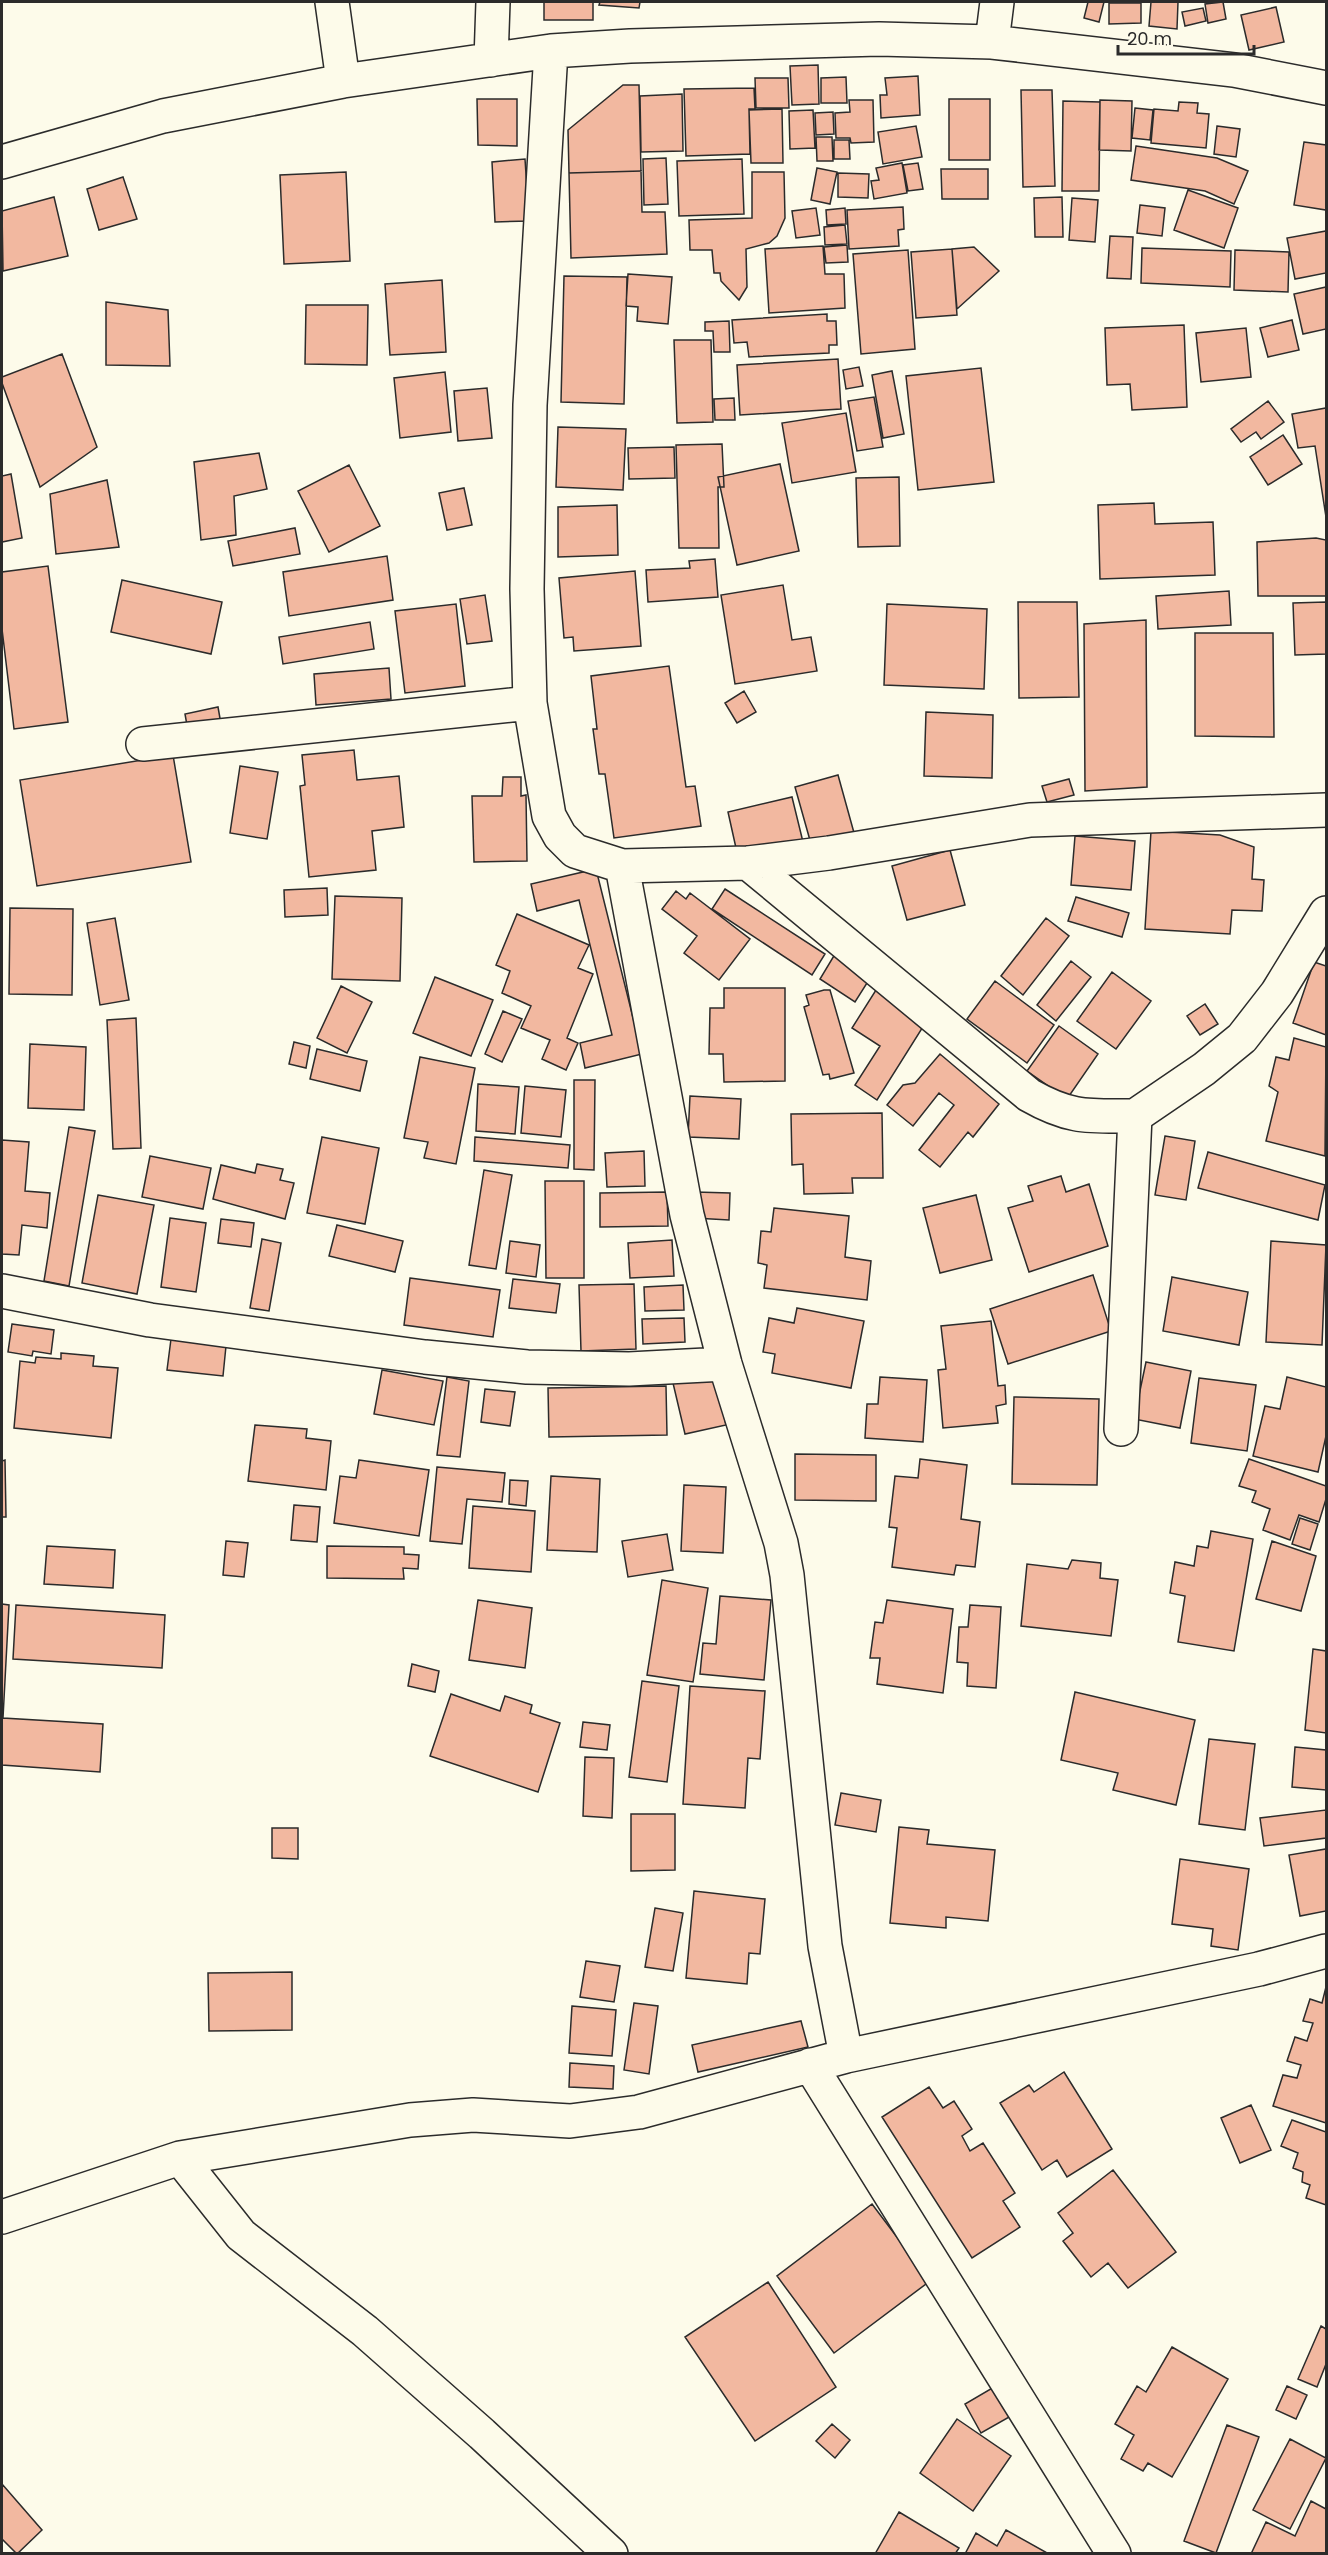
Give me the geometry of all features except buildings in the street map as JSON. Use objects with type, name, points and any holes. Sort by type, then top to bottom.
[{"type":"street","points":[[332,2],[344,81]]},
{"type":"street","points":[[491,60],[493,2]]},
{"type":"street","points":[[992,42],[997,2]]},
{"type":"street","points":[[2,162],[163,116],[344,81],[551,51],[630,46],[879,39],[992,42],[1234,70],[1326,88]]},
{"type":"street","points":[[551,51],[530,405],[527,589],[530,703],[549,816],[560,836],[574,851],[622,866],[748,863],[829,854],[1030,820],[1326,810]]},
{"type":"street","points":[[143,744],[530,703]]},
{"type":"street","points":[[748,863],[1029,1095],[1048,1106],[1075,1116],[1135,1116],[1204,1069],[1242,1038],[1277,993],[1326,913]]},
{"type":"street","points":[[622,866],[687,1215],[725,1364],[781,1543],[787,1575],[824,1935],[846,2056]]},
{"type":"street","points":[[1121,1429],[1135,1116]]},
{"type":"street","points":[[2,1291],[150,1320],[436,1359],[538,1368],[629,1369],[725,1364]]},
{"type":"street","points":[[2,2217],[180,2158],[410,2120],[473,2115],[570,2121],[639,2112],[846,2056],[1259,1969],[1326,1951]]},
{"type":"street","points":[[810,2066],[1114,2553]]},
{"type":"street","points":[[180,2158],[241,2235],[365,2331],[482,2434],[611,2553]]}]
